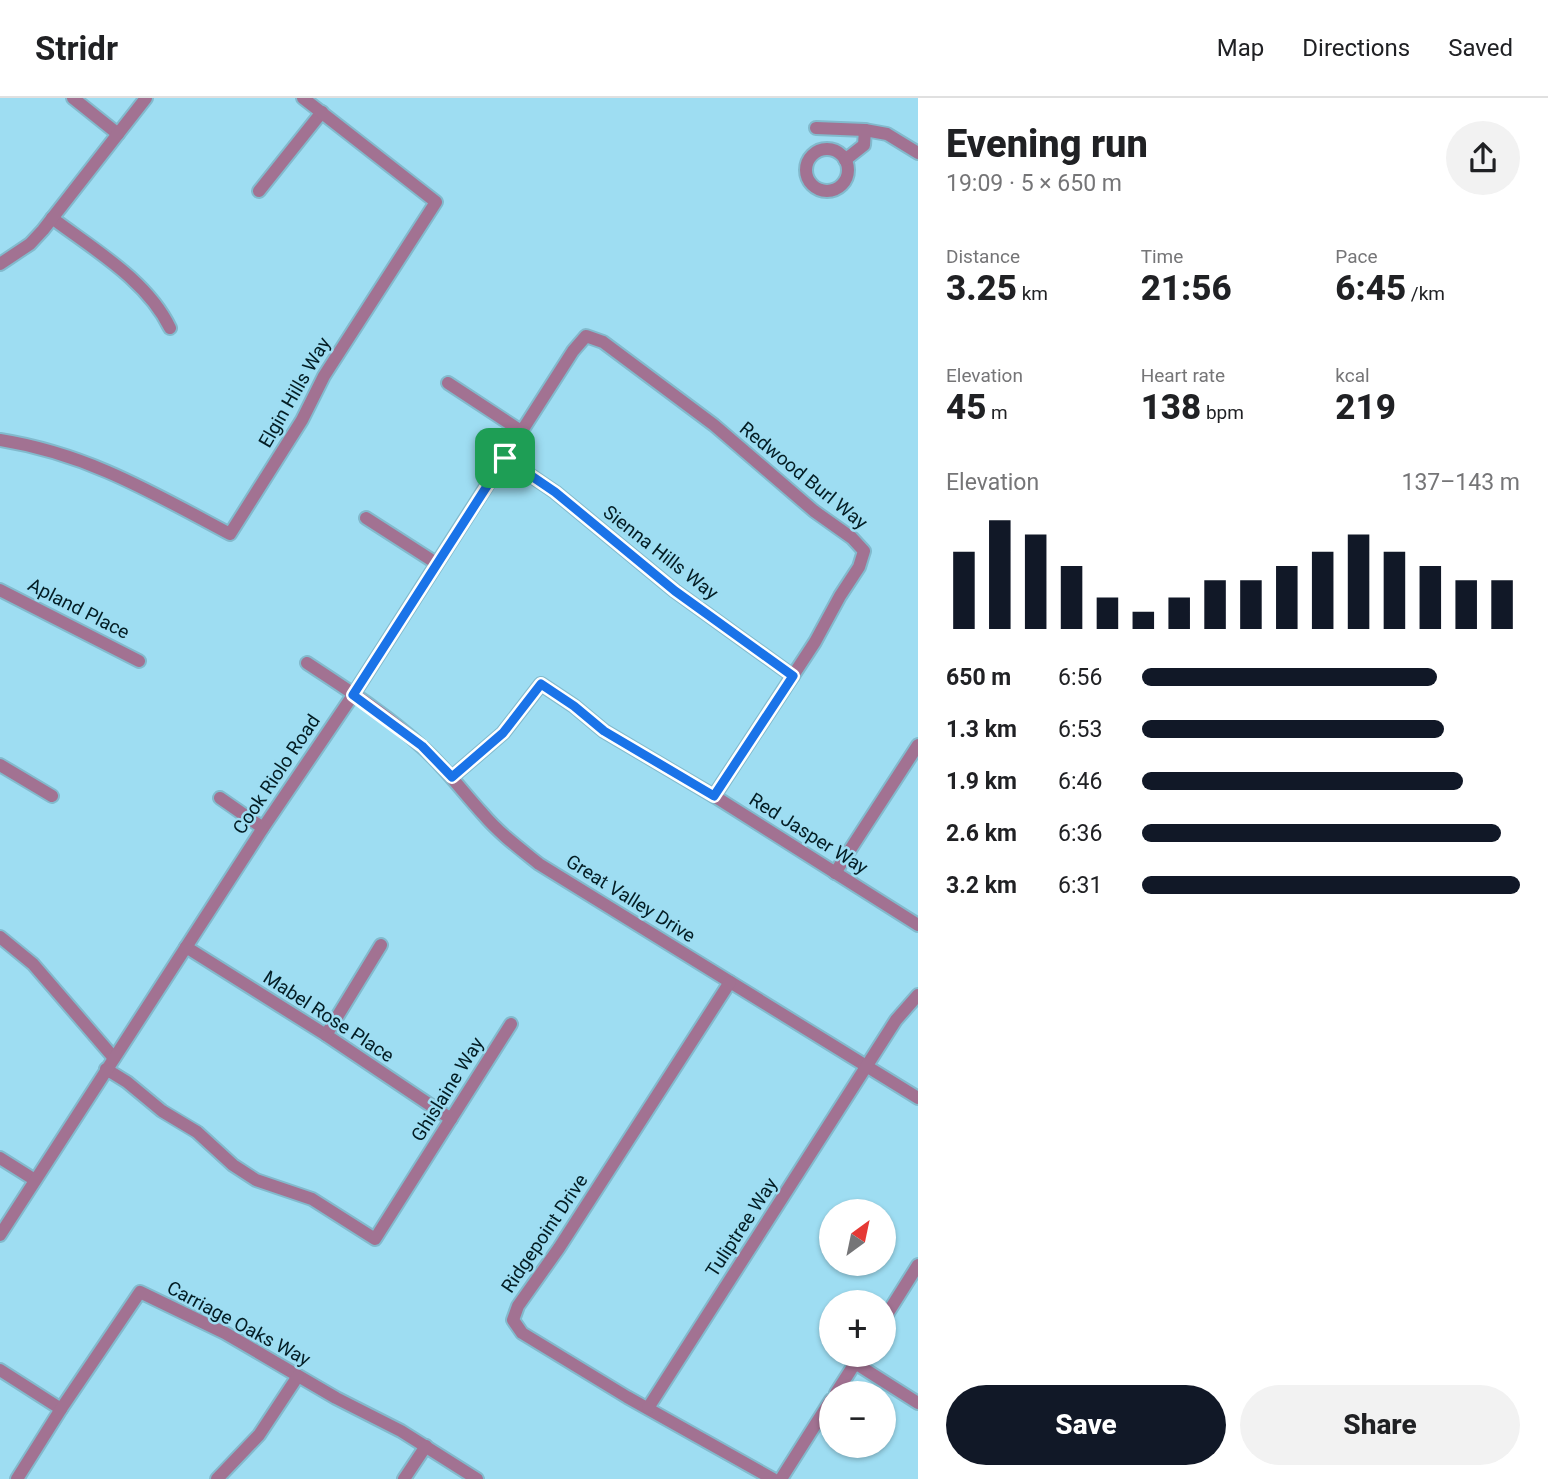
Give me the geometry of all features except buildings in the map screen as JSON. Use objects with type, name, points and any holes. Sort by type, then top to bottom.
[{"type":"street","points":[[74,98],[118,134]]},
{"type":"street","points":[[0,264],[30,244],[146,98]]},
{"type":"street","name":"Elgin Hills Way","points":[[0,440],[82,459],[119,475],[230,534],[302,420],[324,376],[436,202],[303,98]]},
{"type":"street","points":[[259,191],[321,112]]},
{"type":"street","points":[[816,128],[865,130],[887,134],[918,153]]},
{"type":"street","points":[[845,160],[864,145],[865,130]]},
{"type":"street","points":[[52,218],[145,293],[170,328]]},
{"type":"street","name":"Cook Riolo Road","points":[[0,1235],[263,828],[353,695],[573,351],[586,336]]},
{"type":"street","name":"Redwood Burl Way","points":[[586,336],[603,342],[714,425],[814,511],[852,538],[864,551],[859,567],[839,596],[815,642],[714,796]]},
{"type":"street","points":[[448,383],[521,431]]},
{"type":"street","name":"Sienna Hills Way","points":[[505,458],[555,492],[675,591],[793,676]]},
{"type":"street","points":[[366,518],[436,563]]},
{"type":"street","name":"Apland Place","points":[[0,590],[139,661]]},
{"type":"street","name":"Great Valley Drive","points":[[307,663],[422,746],[484,815],[510,841],[539,864],[918,1098]]},
{"type":"street","name":"Red Jasper Way","points":[[452,777],[503,733],[541,684],[604,731],[714,796],[918,925]]},
{"type":"street","points":[[835,873],[918,745]]},
{"type":"street","points":[[0,765],[52,796]]},
{"type":"street","points":[[220,798],[263,828]]},
{"type":"street","points":[[0,937],[33,964],[114,1058]]},
{"type":"street","points":[[326,1035],[381,945]]},
{"type":"street","name":"Mabel Rose Place","points":[[186,947],[326,1035],[451,1119]]},
{"type":"street","name":"Ridgepoint Drive","points":[[730,982],[559,1248],[518,1306],[513,1320],[522,1333],[773,1479]]},
{"type":"street","name":"Tuliptree Way","points":[[648,1408],[896,1020],[918,995]]},
{"type":"street","name":"Ghislaine Way","points":[[106,1069],[162,1111],[197,1132],[233,1165],[256,1180],[313,1199],[375,1239],[511,1024]]},
{"type":"street","points":[[0,1158],[35,1180]]},
{"type":"street","points":[[896,1300],[918,1265]]},
{"type":"street","name":"Carriage Oaks Way","points":[[17,1479],[140,1292],[225,1333],[426,1446],[477,1479]]},
{"type":"street","points":[[869,1367],[918,1403]]},
{"type":"street","points":[[0,1370],[61,1409]]},
{"type":"street","points":[[217,1479],[259,1435],[298,1376]]},
{"type":"street","points":[[781,1479],[819,1420]]},
{"type":"street","points":[[404,1479],[426,1446]]},
{"type":"route","points":[[505,458],[555,492],[675,591],[793,676],[714,796],[604,731],[541,684],[503,733],[452,777],[422,746],[353,695],[505,458]]}]
